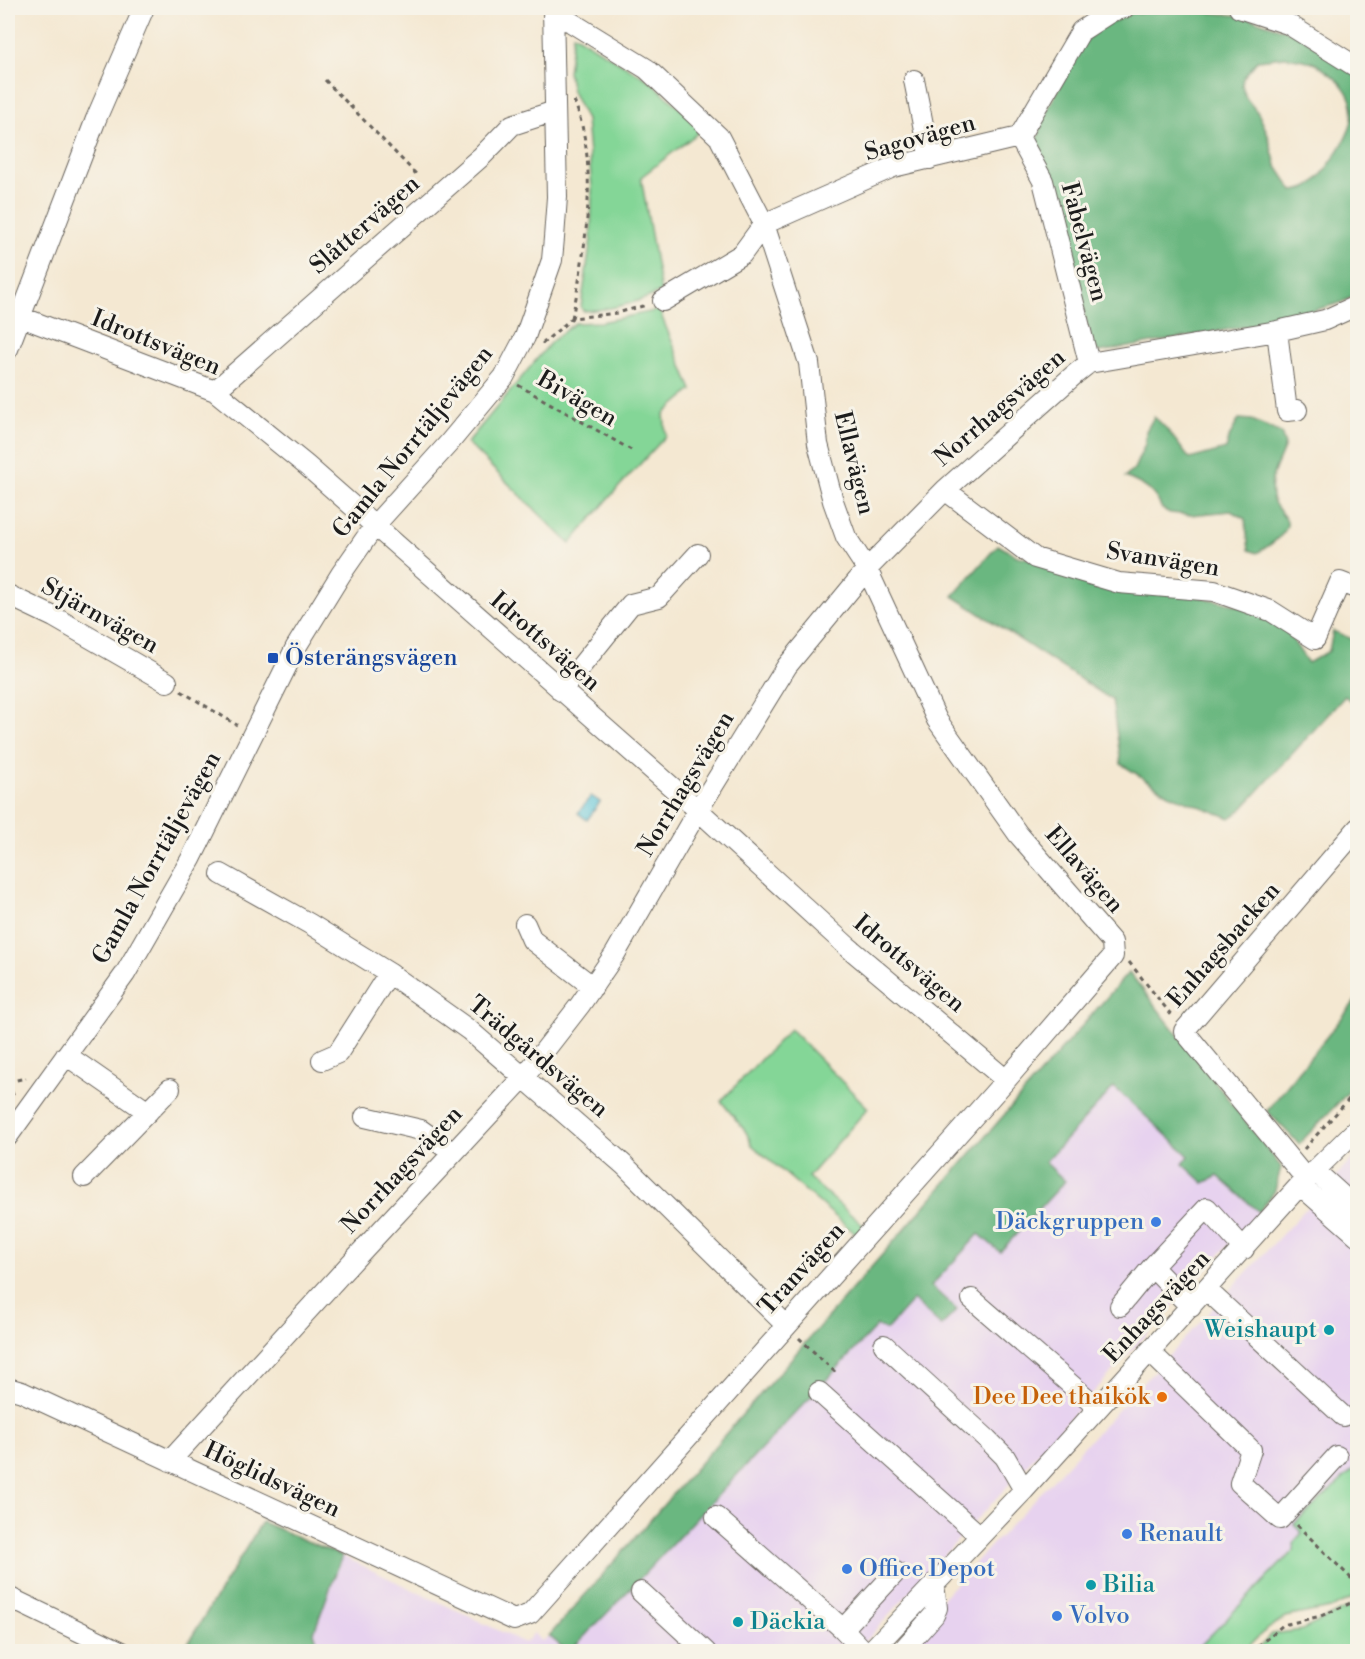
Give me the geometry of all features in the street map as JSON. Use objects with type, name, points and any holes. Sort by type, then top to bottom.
[{"type":"street","points":[[8,349],[14,314],[144,8]]},
{"type":"street","points":[[1019,137],[1081,31],[1112,11],[1124,8]]},
{"type":"street","points":[[1239,8],[1288,24],[1358,68]]},
{"type":"street","name":"Gamla Norrtäljevägen","points":[[8,1136],[125,974],[191,859],[296,647],[375,525],[449,443],[504,377],[525,338],[552,260],[557,197],[553,13]]},
{"type":"street","name":"Ellavägen","points":[[553,13],[647,69],[719,137],[764,224],[809,363],[818,444],[833,501],[846,537],[867,569],[937,720],[1018,834],[1112,942]]},
{"type":"street","points":[[914,80],[930,159]]},
{"type":"street","name":"Slåttervägen","points":[[215,391],[482,156],[512,124],[555,111]]},
{"type":"street","name":"Sagovägen","points":[[663,301],[742,254],[764,224],[893,167],[1019,137]]},
{"type":"street","name":"Fabelvägen","points":[[1019,137],[1043,181],[1089,363]]},
{"type":"street","name":"Norrhagsvägen","points":[[170,1461],[525,1077],[615,954],[698,810],[787,666],[867,569],[945,490],[1089,363],[1277,331],[1325,320],[1358,305]]},
{"type":"street","name":"Idrottsvägen","points":[[14,314],[215,391],[375,525],[698,810],[848,947],[1006,1080]]},
{"type":"street","points":[[1277,331],[1287,411],[1297,410]]},
{"type":"street","name":"Svanvägen","points":[[945,490],[1035,558],[1119,583],[1214,591],[1271,610],[1315,639],[1340,582],[1358,589]]},
{"type":"street","points":[[561,691],[631,604],[659,597],[698,554]]},
{"type":"street","name":"Stjärnvägen","points":[[8,595],[54,617],[167,682]]},
{"type":"street","name":"Enhagsbacken","points":[[1308,1179],[1184,1031],[1358,828]]},
{"type":"street","name":"Trädgårdsvägen","points":[[221,874],[310,924],[389,973],[469,1030],[624,1165],[786,1325]]},
{"type":"street","points":[[525,924],[532,940],[593,987]]},
{"type":"street","name":"Tranvägen","points":[[514,1620],[530,1614],[1006,1080],[1113,956],[1112,942]]},
{"type":"street","points":[[322,1060],[338,1053],[389,973]]},
{"type":"street","points":[[66,1055],[148,1112]]},
{"type":"street","points":[[84,1177],[170,1089]]},
{"type":"street","points":[[365,1118],[421,1130],[453,1153]]},
{"type":"street","name":"Enhagsvägen","points":[[868,1652],[1024,1490],[1308,1179],[1358,1128]]},
{"type":"street","points":[[1308,1179],[1358,1210]]},
{"type":"street","points":[[1308,1179],[1358,1236]]},
{"type":"street","points":[[1120,1306],[1152,1267],[1207,1208],[1244,1249]]},
{"type":"street","points":[[1152,1267],[1191,1307]]},
{"type":"street","points":[[1207,1290],[1343,1416]]},
{"type":"street","points":[[972,1299],[1098,1408]]},
{"type":"street","points":[[884,1345],[1005,1457],[1024,1490]]},
{"type":"street","points":[[1150,1352],[1251,1450],[1240,1483],[1280,1519],[1337,1456]]},
{"type":"street","name":"Höglidsvägen","points":[[8,1388],[22,1392],[514,1620]]},
{"type":"street","points":[[819,1392],[980,1536]]},
{"type":"street","points":[[716,1517],[868,1652]]},
{"type":"street","points":[[843,1629],[896,1572]]},
{"type":"street","points":[[901,1652],[934,1615],[937,1608],[934,1584]]},
{"type":"street","points":[[641,1592],[706,1652]]},
{"type":"street","points":[[8,1597],[122,1652]]},
{"type":"path","points":[[325,80],[416,174]]},
{"type":"path","points":[[573,99],[582,121],[588,209],[584,260],[572,318],[617,313],[663,301]]},
{"type":"path","name":"Bivägen","points":[[504,377],[633,451]]},
{"type":"path","points":[[167,682],[252,735]]},
{"type":"path","points":[[1112,942],[1184,1031]]},
{"type":"path","points":[[1292,1162],[1358,1089]]},
{"type":"path","points":[[786,1325],[835,1372]]},
{"type":"path","points":[[1285,1513],[1358,1585]]},
{"type":"path","points":[[1251,1652],[1283,1625],[1321,1616],[1358,1600]]},
{"type":"path","points":[[344,1652],[347,1646]]},
{"type":"shaded area","points":[[1115,1086],[1190,1157],[1204,1183],[1217,1176],[1259,1212],[856,1651],[570,1652],[877,1326],[886,1330],[913,1300],[941,1326],[956,1310],[931,1286],[979,1233],[999,1252],[1065,1181],[1044,1162]]},
{"type":"shaded area","points":[[1357,1154],[1357,1466],[1294,1524],[1302,1533],[1293,1543],[1294,1549],[1195,1651],[892,1652]]},
{"type":"shaded area","points":[[342,1556],[525,1643],[534,1633],[542,1641],[549,1636],[567,1651],[320,1651],[314,1632]]},
{"type":"green space","points":[[1186,10],[1243,16],[1300,35],[1357,77],[1357,295],[1340,303],[1272,322],[1100,352],[1093,349],[1050,181],[1037,141],[1046,113],[1083,43],[1098,29],[1132,13]],"holes":[[[1285,57],[1312,62],[1335,78],[1350,98],[1352,109],[1352,119],[1345,140],[1327,168],[1311,185],[1293,191],[1276,165],[1267,132],[1258,113],[1246,98],[1242,85],[1243,78],[1258,60]]]},
{"type":"green space","points":[[573,34],[650,81],[703,129],[641,177],[661,292],[623,305],[583,311],[581,307],[591,239],[592,188],[586,120],[572,91],[568,72]]},
{"type":"green space","points":[[659,310],[692,390],[664,414],[666,436],[570,544],[467,443],[551,342],[575,323],[601,322]]},
{"type":"green space","points":[[1154,417],[1169,431],[1190,459],[1226,449],[1230,435],[1239,419],[1252,420],[1281,433],[1285,445],[1273,476],[1271,489],[1273,501],[1287,521],[1285,531],[1281,536],[1257,553],[1249,550],[1245,519],[1231,511],[1190,515],[1170,513],[1162,509],[1156,497],[1148,489],[1125,477],[1134,469],[1145,444],[1146,431]]},
{"type":"green space","points":[[998,545],[1017,556],[1254,609],[1284,627],[1308,663],[1329,651],[1333,631],[1357,641],[1357,707],[1345,696],[1240,811],[1230,818],[1168,794],[1121,764],[1112,700],[953,596]]},
{"type":"green space","points":[[1129,972],[1281,1167],[1275,1191],[1259,1212],[1218,1176],[1204,1183],[1183,1164],[1189,1156],[1114,1087],[1045,1162],[1065,1181],[1000,1252],[979,1234],[931,1286],[957,1310],[941,1326],[913,1300],[886,1330],[877,1326],[570,1651],[549,1636]]},
{"type":"green space","points":[[1357,999],[1357,1083],[1299,1144],[1267,1111]]},
{"type":"green space","points":[[790,1029],[868,1108],[808,1177],[864,1226],[857,1235],[752,1145],[746,1132],[721,1101]]},
{"type":"green space","points":[[1357,1466],[1357,1596],[1335,1607],[1285,1617],[1261,1634],[1244,1651],[1195,1651],[1294,1550],[1293,1543],[1302,1533],[1294,1524]]},
{"type":"green space","points":[[262,1522],[342,1556],[314,1632],[320,1651],[183,1651]]},
{"type":"green space","points":[[1357,1603],[1357,1651],[1256,1651],[1272,1634],[1302,1630]]},
{"type":"water","points":[[591,796],[600,802],[587,820],[578,813]]},
{"type":"place","name":"Österängsvägen","points":[[273,658]]},
{"type":"place","name":"Däckgruppen","points":[[1156,1222]]},
{"type":"place","name":"Weishaupt","points":[[1329,1330]]},
{"type":"place","name":"Dee Dee thaikök","points":[[1162,1397]]},
{"type":"place","name":"Renault","points":[[1127,1534]]},
{"type":"place","name":"Office Depot","points":[[847,1569]]},
{"type":"place","name":"Bilia","points":[[1091,1585]]},
{"type":"place","name":"Volvo","points":[[1057,1616]]},
{"type":"place","name":"Däckia","points":[[738,1622]]}]
